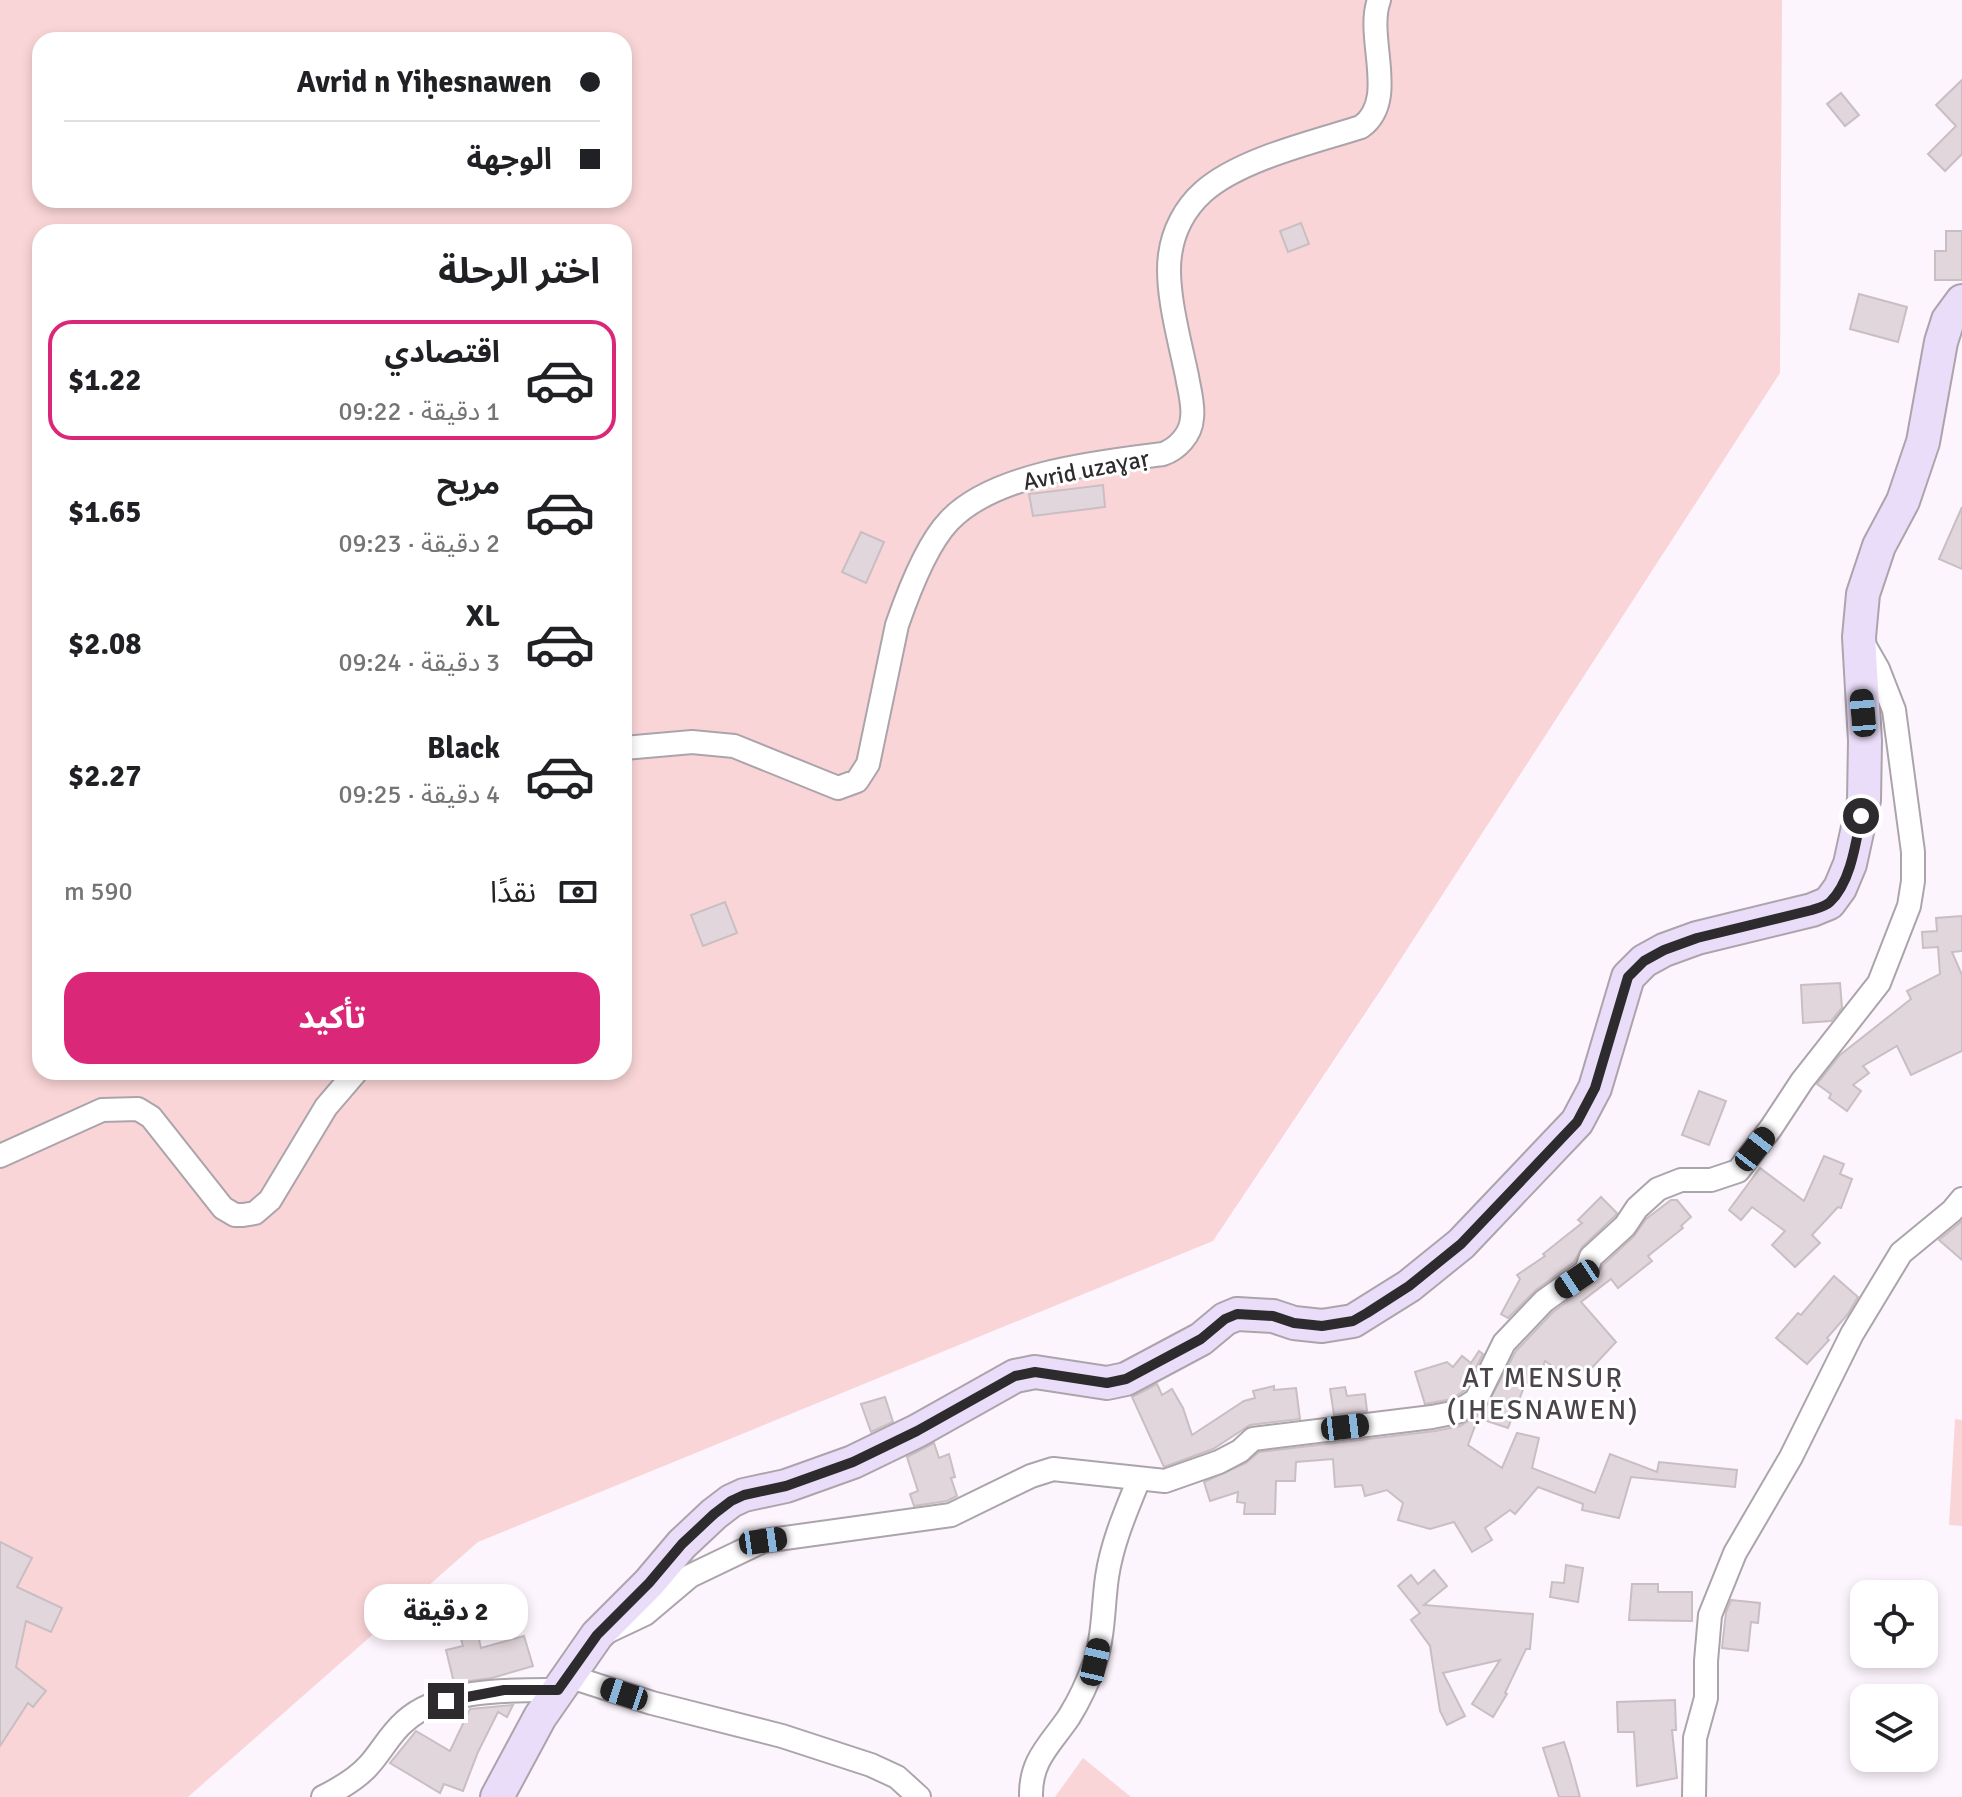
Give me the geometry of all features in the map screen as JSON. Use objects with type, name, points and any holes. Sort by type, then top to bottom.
[{"type":"street","name":"Avrid uzaɣaṛ","points":[[632,747],[692,742],[734,746],[838,788],[857,781],[868,764],[897,625],[929,551],[947,522],[984,495],[1035,476],[1163,454],[1171,451],[1184,438],[1193,414],[1173,305],[1169,257],[1183,214],[1204,191],[1230,175],[1271,156],[1361,127],[1370,121],[1379,86],[1375,23],[1379,0]]},
{"type":"street","points":[[497,1797],[540,1717],[597,1635],[649,1583],[682,1544],[731,1501],[786,1486],[853,1462],[917,1431],[1015,1376],[1035,1372],[1107,1383],[1126,1379],[1201,1339],[1225,1319],[1237,1314],[1273,1316],[1294,1323],[1322,1326],[1353,1321],[1419,1277],[1461,1244],[1577,1122],[1595,1088],[1628,977],[1644,961],[1697,938],[1812,910],[1829,903],[1840,888],[1850,864],[1864,800],[1865,741],[1859,637],[1863,594],[1879,546],[1908,486],[1923,442],[1941,342],[1948,320],[1962,301]]},
{"type":"street","points":[[597,1635],[645,1614],[690,1576],[763,1541],[951,1515],[1031,1476],[1053,1469],[1165,1481],[1219,1462],[1240,1451],[1253,1439],[1432,1417],[1457,1412],[1476,1400],[1504,1343],[1544,1301],[1586,1271],[1591,1257],[1625,1226],[1637,1208],[1658,1189],[1681,1180],[1711,1180],[1738,1171],[1802,1081],[1879,983],[1909,906],[1913,852],[1894,710],[1878,669],[1859,637]]},
{"type":"street","points":[[0,1156],[102,1110],[138,1109],[151,1117],[223,1208],[235,1215],[255,1213],[270,1200],[326,1107],[349,1080]]},
{"type":"street","points":[[1694,1797],[1695,1738],[1706,1698],[1710,1615],[1735,1553],[1791,1457],[1852,1334],[1901,1253],[1962,1199]]},
{"type":"street","points":[[1031,1797],[1031,1778],[1048,1744],[1070,1715],[1095,1662],[1103,1628],[1107,1576],[1119,1528],[1139,1479]]},
{"type":"street","points":[[323,1797],[367,1768],[404,1721],[428,1706],[464,1696],[563,1683],[782,1736],[871,1765],[897,1777],[919,1797]]},
{"type":"shaded area","points":[[0,0],[1782,0],[1780,373],[1384,985],[1213,1241],[478,1542],[188,1797],[0,1797]]},
{"type":"shaded area","points":[[1955,1419],[1962,1420],[1962,1526],[1949,1525]]},
{"type":"shaded area","points":[[1083,1758],[1131,1797],[1055,1797]]},
{"type":"building","points":[[1962,80],[1962,154],[1945,171],[1928,154],[1956,126],[1936,105]]},
{"type":"building","points":[[1841,93],[1859,115],[1845,126],[1827,104]]},
{"type":"building","points":[[1301,223],[1309,244],[1288,252],[1280,231]]},
{"type":"building","points":[[1946,231],[1962,231],[1962,280],[1935,280],[1935,251],[1946,251]]},
{"type":"building","points":[[1859,294],[1907,307],[1898,342],[1850,329]]},
{"type":"building","points":[[1103,485],[1105,507],[1033,516],[1029,494]]},
{"type":"building","points":[[1962,507],[1962,569],[1939,559]]},
{"type":"building","points":[[861,532],[884,542],[866,583],[842,572]]},
{"type":"building","points":[[725,902],[737,933],[703,946],[691,915]]},
{"type":"building","points":[[1962,916],[1962,951],[1952,952],[1962,975],[1962,1051],[1911,1075],[1897,1046],[1863,1066],[1869,1073],[1853,1085],[1861,1091],[1847,1111],[1817,1084],[1840,1055],[1911,999],[1907,991],[1940,974],[1938,947],[1923,948],[1922,932],[1937,931],[1936,918]]},
{"type":"building","points":[[1840,983],[1842,1008],[1831,1021],[1803,1023],[1801,985]]},
{"type":"building","points":[[1699,1091],[1726,1101],[1709,1145],[1682,1135]]},
{"type":"building","points":[[1824,1156],[1844,1164],[1840,1174],[1852,1179],[1841,1208],[1838,1207],[1812,1235],[1820,1243],[1795,1267],[1772,1245],[1785,1231],[1752,1207],[1741,1220],[1729,1210],[1760,1168],[1804,1201]]},
{"type":"building","points":[[1601,1197],[1617,1213],[1614,1217],[1582,1247],[1574,1262],[1536,1290],[1508,1318],[1501,1314],[1520,1279],[1517,1275],[1545,1256],[1543,1254],[1582,1223],[1578,1220]]},
{"type":"building","points":[[1671,1200],[1677,1200],[1691,1217],[1681,1226],[1683,1228],[1648,1256],[1652,1261],[1618,1288],[1611,1279],[1581,1302],[1616,1342],[1587,1373],[1580,1367],[1571,1379],[1545,1361],[1536,1386],[1526,1382],[1508,1428],[1478,1418],[1468,1445],[1502,1468],[1517,1433],[1539,1438],[1532,1468],[1595,1493],[1610,1454],[1657,1472],[1659,1462],[1737,1470],[1735,1487],[1631,1477],[1619,1518],[1582,1510],[1583,1504],[1538,1487],[1515,1514],[1510,1510],[1485,1528],[1492,1540],[1472,1552],[1454,1522],[1430,1529],[1398,1520],[1403,1503],[1387,1490],[1365,1496],[1362,1485],[1335,1487],[1333,1459],[1296,1462],[1295,1481],[1276,1481],[1275,1514],[1244,1514],[1245,1503],[1237,1502],[1238,1492],[1210,1501],[1204,1482],[1246,1463],[1259,1452],[1435,1431],[1460,1426],[1483,1412],[1516,1351],[1553,1312],[1594,1282],[1603,1265],[1634,1236],[1646,1219]]},
{"type":"building","points":[[1962,1221],[1962,1260],[1939,1240]]},
{"type":"building","points":[[1834,1276],[1858,1297],[1827,1338],[1829,1340],[1807,1364],[1776,1338],[1798,1313],[1801,1315]]},
{"type":"building","points":[[1479,1351],[1483,1354],[1465,1390],[1452,1399],[1425,1404],[1415,1372],[1447,1362],[1453,1367],[1462,1356],[1471,1363]]},
{"type":"building","points":[[1157,1384],[1162,1395],[1172,1389],[1183,1408],[1192,1435],[1244,1401],[1255,1398],[1253,1391],[1274,1386],[1274,1390],[1296,1388],[1300,1419],[1250,1425],[1213,1449],[1164,1467],[1132,1397]]},
{"type":"building","points":[[1345,1387],[1347,1396],[1365,1394],[1367,1411],[1334,1415],[1330,1389]]},
{"type":"building","points":[[885,1397],[893,1422],[871,1432],[861,1404]]},
{"type":"building","points":[[934,1443],[939,1458],[949,1454],[955,1477],[951,1478],[957,1496],[947,1501],[914,1506],[910,1494],[918,1491],[907,1457]]},
{"type":"building","points":[[0,1542],[32,1558],[17,1587],[62,1608],[51,1632],[26,1621],[16,1667],[46,1691],[33,1707],[28,1703],[0,1746]]},
{"type":"building","points":[[1566,1565],[1583,1568],[1578,1602],[1550,1597],[1552,1582],[1564,1583]]},
{"type":"building","points":[[1434,1570],[1447,1586],[1424,1605],[1533,1614],[1530,1649],[1526,1649],[1507,1694],[1493,1717],[1472,1704],[1500,1660],[1443,1673],[1465,1716],[1447,1725],[1440,1711],[1430,1646],[1411,1620],[1420,1613],[1398,1586],[1411,1575],[1418,1584]]},
{"type":"building","points":[[1632,1584],[1658,1584],[1658,1592],[1692,1592],[1692,1621],[1629,1620]]},
{"type":"building","points":[[1731,1600],[1760,1603],[1758,1623],[1751,1622],[1748,1651],[1722,1648],[1726,1612]]},
{"type":"building","points":[[478,1635],[481,1648],[524,1636],[533,1666],[492,1678],[454,1683],[446,1650],[463,1646],[461,1639]]},
{"type":"building","points":[[1675,1700],[1676,1730],[1672,1730],[1677,1778],[1637,1786],[1634,1732],[1618,1732],[1617,1702]]},
{"type":"building","points":[[513,1705],[507,1717],[498,1712],[463,1791],[444,1784],[440,1793],[390,1763],[416,1731],[450,1751],[470,1709]]},
{"type":"building","points":[[1564,1742],[1580,1797],[1559,1797],[1543,1748]]},
{"type":"district","name":"AT MENSUṚ (IḤESNAWEN)","points":[[1543,1393]]},
{"type":"route","points":[[446,1701],[504,1690],[558,1690],[597,1635],[649,1583],[682,1544],[731,1501],[786,1486],[890,1446],[1015,1376],[1035,1372],[1107,1383],[1148,1369],[1237,1314],[1273,1316],[1294,1323],[1322,1326],[1353,1321],[1367,1313],[1409,1286],[1461,1244],[1577,1122],[1595,1088],[1628,977],[1644,961],[1664,950],[1697,938],[1812,910],[1829,903],[1840,888],[1850,864],[1861,816]]}]
